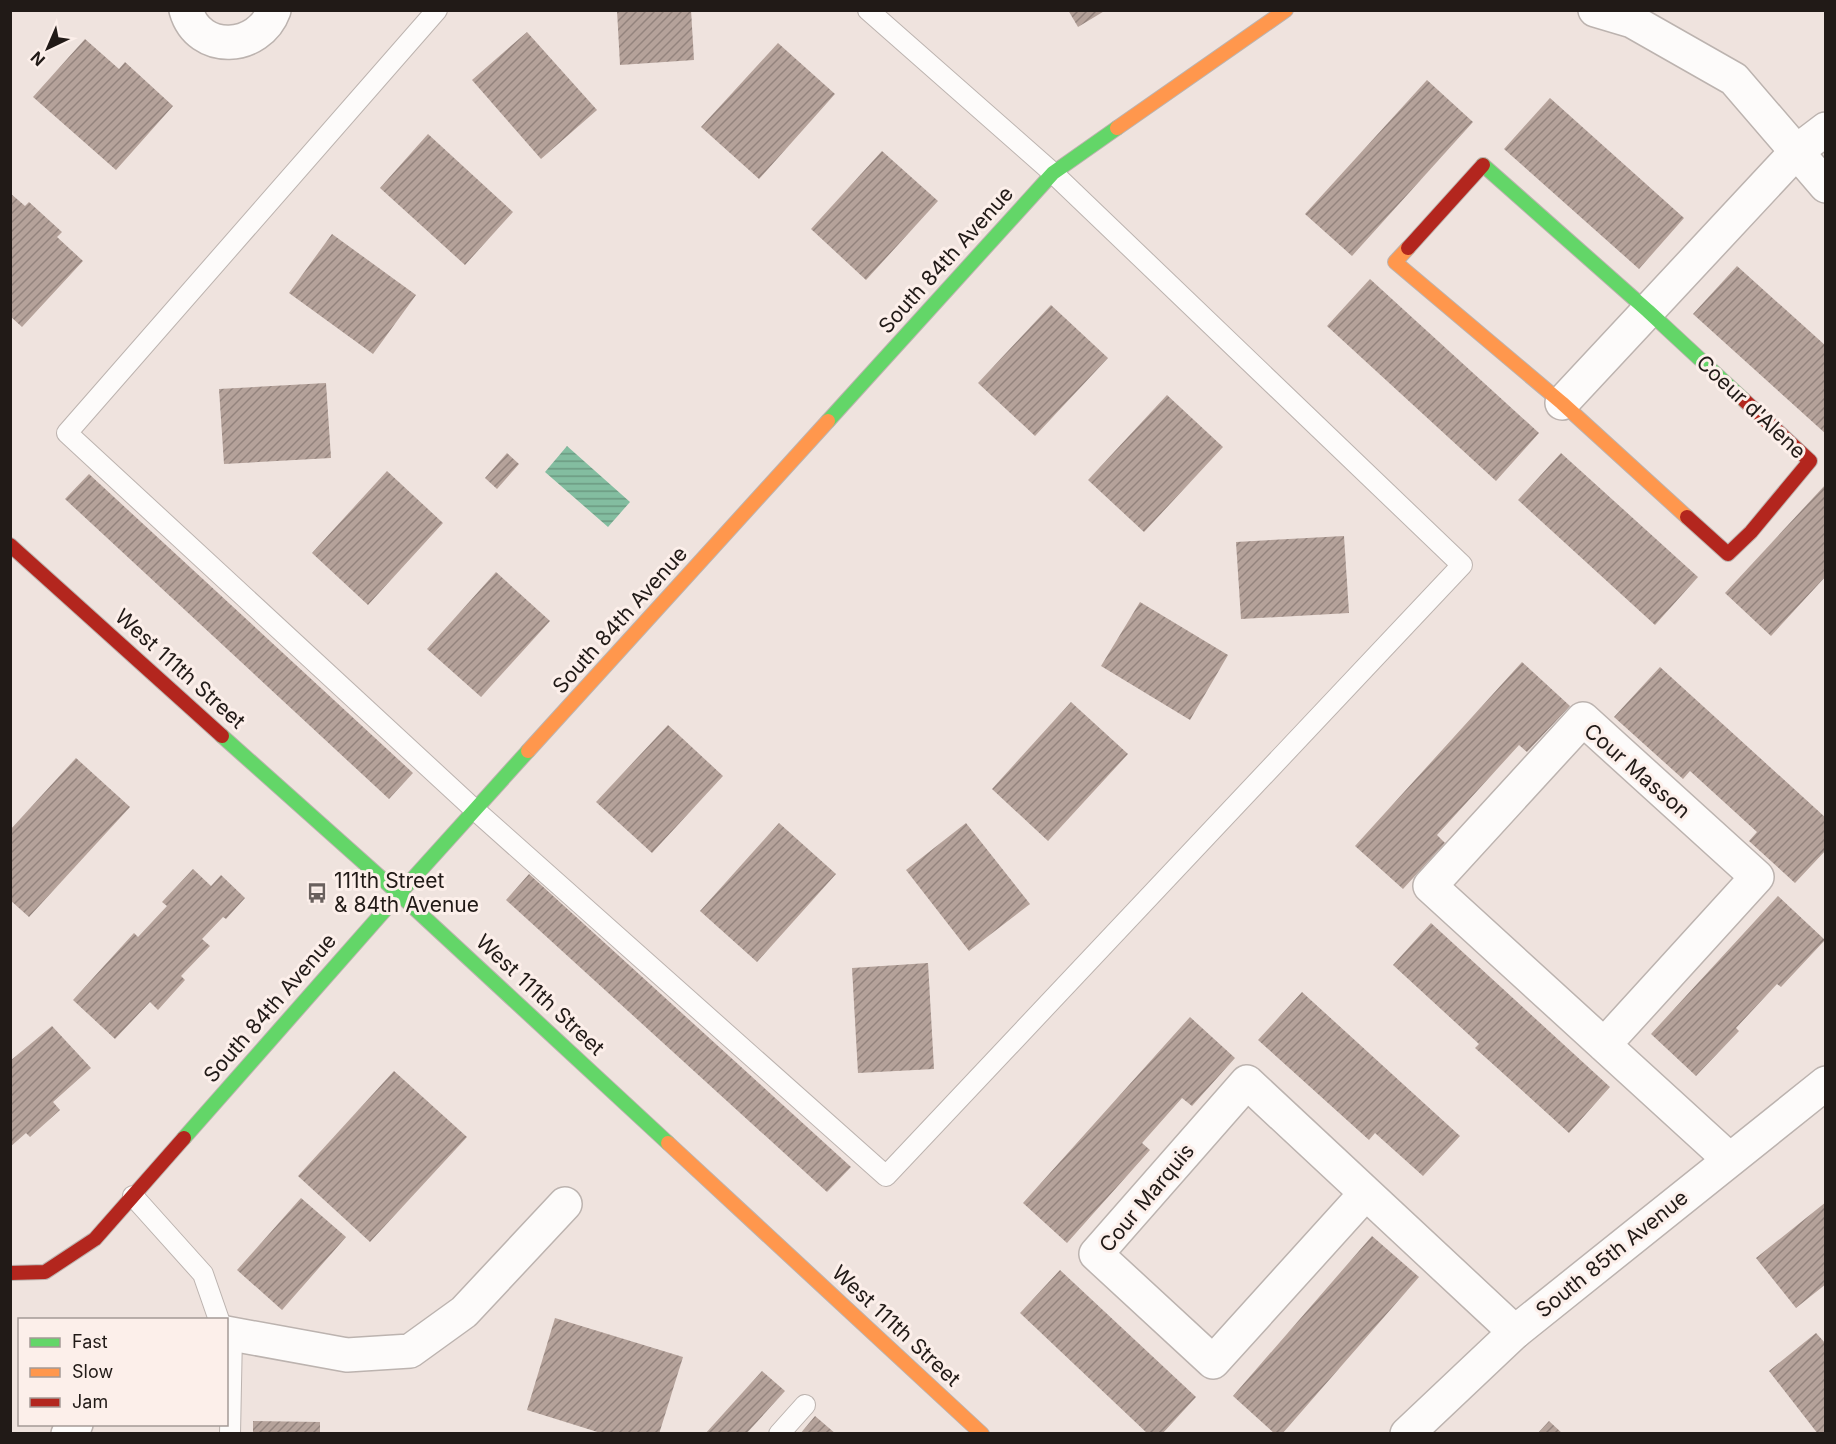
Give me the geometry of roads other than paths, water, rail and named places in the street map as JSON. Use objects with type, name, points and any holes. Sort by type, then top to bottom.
[{"type":"street","points":[[186,10],[197,29],[209,38],[225,43],[240,42],[254,36],[266,26],[274,10]]},
{"type":"street","name":"South 84th Avenue","points":[[10,1272],[45,1272],[95,1239],[399,894],[1053,173],[1286,10]]},
{"type":"street","points":[[1595,10],[1632,21],[1734,79],[1826,186]]},
{"type":"street","points":[[1562,403],[1797,152],[1826,129]]},
{"type":"street","name":"Coeur d'Alene","points":[[1483,165],[1648,311],[1810,461],[1751,532],[1728,554],[1562,403],[1395,262],[1483,165]]},
{"type":"street","name":"West 111th Street","points":[[10,545],[399,894],[982,1434]]},
{"type":"street","name":"Cour Masson","points":[[1604,1045],[1757,878],[1583,719],[1430,886],[1604,1045],[1729,1159]]},
{"type":"street","name":"Cour Marquis","points":[[1366,1193],[1213,1362],[1096,1254],[1247,1082],[1366,1193],[1515,1332]]},
{"type":"street","name":"South 85th Avenue","points":[[1407,1434],[1515,1332],[1826,1083]]},
{"type":"street","points":[[228,1329],[347,1355],[410,1351],[464,1312],[565,1204]]},
{"type":"lane","points":[[437,10],[67,433],[475,810],[886,1176],[1462,565],[1053,173],[868,10]]},
{"type":"lane","points":[[133,1196],[203,1274],[221,1318]]},
{"type":"lane","points":[[228,1382],[230,1434]]},
{"type":"lane","points":[[779,1434],[805,1405]]},
{"type":"place","name":"111th Street & 84th Avenue","points":[[317,893]]}]
